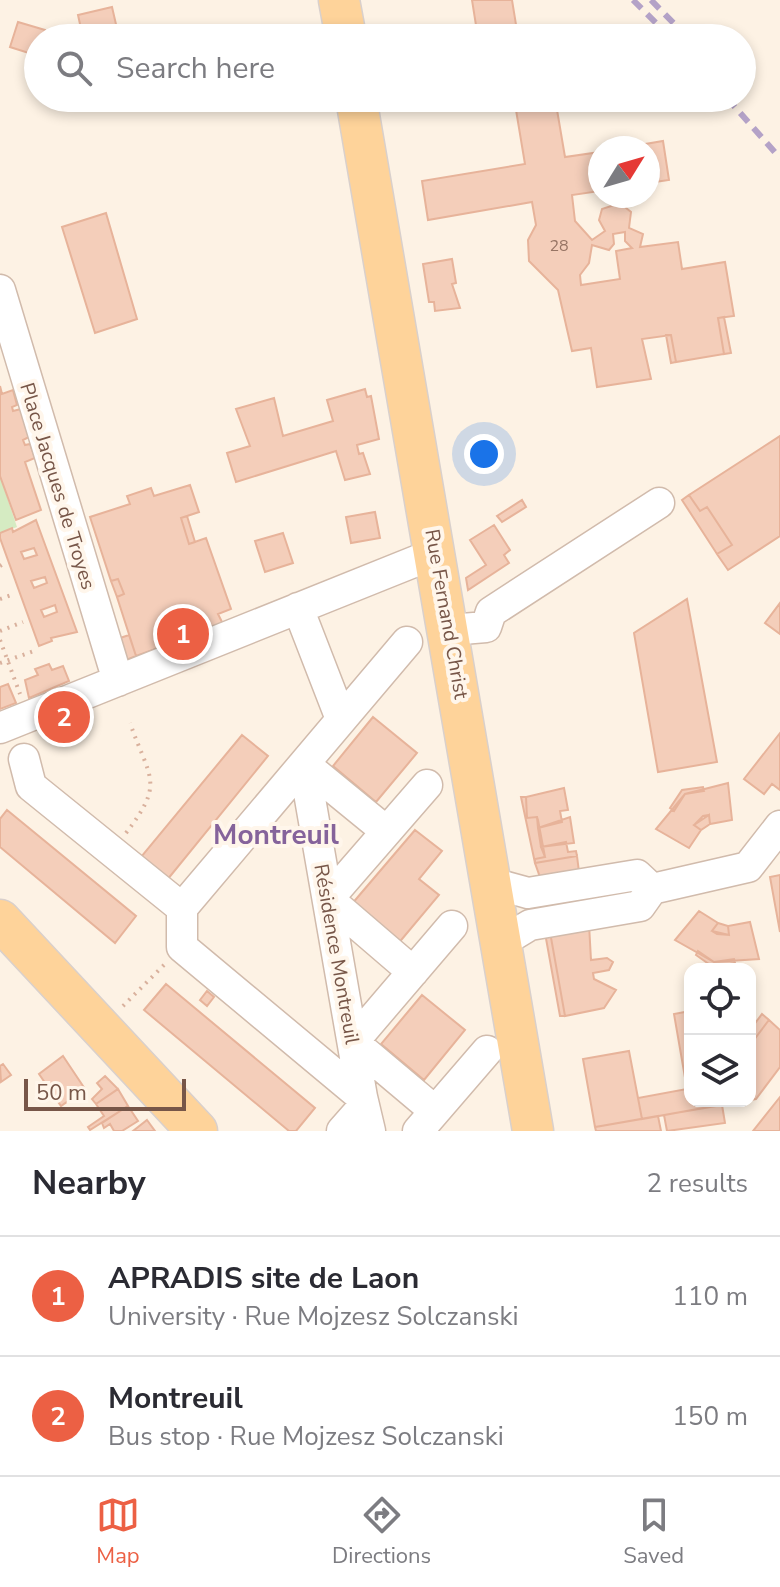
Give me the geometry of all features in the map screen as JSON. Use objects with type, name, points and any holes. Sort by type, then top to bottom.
[{"type":"main road","points":[[339,0],[343,24]]},
{"type":"main road","name":"Rue Fernand Christ","points":[[358,112],[450,630],[533,1131]]},
{"type":"main road","points":[[0,920],[197,1131]]},
{"type":"street","name":"Place Jacques de Troyes","points":[[0,290],[118,681]]},
{"type":"street","points":[[450,630],[486,627],[491,612],[659,503]]},
{"type":"street","points":[[0,728],[436,553]]},
{"type":"street","points":[[298,608],[341,719]]},
{"type":"street","points":[[182,947],[182,908],[407,642]]},
{"type":"street","points":[[24,759],[31,786],[182,908]]},
{"type":"street","points":[[304,764],[386,831]]},
{"type":"street","name":"Résidence Montreuil","points":[[304,764],[366,1111]]},
{"type":"street","points":[[413,972],[328,899],[427,785]]},
{"type":"street","points":[[502,942],[530,925],[640,906],[652,889],[748,867],[780,826]]},
{"type":"street","points":[[492,883],[528,893],[637,875],[652,889]]},
{"type":"street","points":[[452,926],[353,1042],[427,1121],[487,1051]]},
{"type":"street","name":"Résidence Montreuil","points":[[182,947],[366,1111]]},
{"type":"street","points":[[342,1131],[366,1111]]},
{"type":"path","points":[[0,599],[14,594]]},
{"type":"path","points":[[0,631],[23,622]]},
{"type":"path","points":[[0,640],[28,717]]},
{"type":"path","points":[[0,663],[34,651]]},
{"type":"path","points":[[113,850],[147,805],[152,792],[130,723]]},
{"type":"path","points":[[101,1028],[182,947]]},
{"type":"green space","points":[[0,476],[17,527],[0,533]]},
{"type":"building","points":[[472,0],[512,0],[516,24],[476,24]]},
{"type":"building","points":[[112,7],[116,24],[80,24],[78,15]]},
{"type":"building","points":[[18,22],[25,24],[24,52],[10,47]]},
{"type":"building","points":[[516,112],[557,112],[565,157],[588,154],[588,193],[572,195],[575,221],[592,240],[605,231],[599,220],[602,209],[626,208],[631,212],[629,228],[643,234],[640,247],[678,242],[682,269],[725,262],[734,316],[718,318],[724,354],[676,362],[671,335],[642,339],[651,379],[597,387],[591,348],[572,351],[558,290],[529,261],[528,240],[536,225],[532,202],[428,220],[422,181],[525,164]],"holes":[[[625,232],[625,241],[632,248],[616,251],[620,279],[581,285],[580,275],[589,263],[592,245],[609,250],[614,244],[613,234]]]},
{"type":"building","points":[[663,141],[669,180],[660,181],[660,142]]},
{"type":"building","points":[[106,213],[137,319],[95,333],[62,227]]},
{"type":"building","points":[[452,259],[456,283],[452,284],[460,308],[435,311],[434,302],[429,302],[423,264]]},
{"type":"building","points":[[724,317],[731,353],[724,354],[718,318]]},
{"type":"building","points":[[666,335],[671,335],[676,362],[671,363]]},
{"type":"building","points":[[0,386],[2,394],[13,390],[17,405],[12,407],[13,411],[21,409],[29,437],[23,440],[25,445],[30,444],[35,458],[25,462],[41,510],[16,520],[0,476]]},
{"type":"building","points":[[365,389],[367,397],[371,396],[379,439],[357,445],[370,474],[345,480],[336,451],[236,482],[227,453],[250,446],[236,409],[274,398],[283,436],[333,421],[327,400]]},
{"type":"building","points":[[780,436],[780,536],[728,570],[717,554],[732,545],[707,507],[700,511],[689,495]]},
{"type":"building","points":[[190,485],[199,512],[181,518],[189,544],[206,538],[231,609],[218,614],[223,624],[194,635],[193,623],[158,637],[161,647],[136,656],[117,597],[124,594],[118,579],[111,581],[90,517],[130,504],[127,496],[151,488],[154,496]]},
{"type":"building","points":[[689,495],[700,511],[707,507],[732,545],[717,554],[682,500]]},
{"type":"building","points":[[522,500],[526,507],[502,522],[497,516]]},
{"type":"building","points":[[375,512],[380,538],[351,543],[346,517]]},
{"type":"building","points":[[187,516],[195,542],[189,544],[181,518]]},
{"type":"building","points":[[36,520],[77,632],[51,638],[52,641],[39,646],[0,538],[0,533],[12,528],[13,532]],"holes":[[[34,548],[37,555],[24,559],[21,552]],[[45,577],[47,583],[34,588],[31,581]],[[55,605],[57,612],[44,617],[41,610]]]},
{"type":"building","points":[[494,525],[510,550],[504,555],[509,563],[468,590],[466,578],[486,565],[470,540]]},
{"type":"building","points":[[283,533],[293,563],[265,572],[255,541]]},
{"type":"building","points":[[118,579],[124,594],[117,597],[111,581]]},
{"type":"building","points":[[687,599],[717,762],[658,772],[634,633]]},
{"type":"building","points":[[780,603],[780,634],[765,623]]},
{"type":"building","points":[[129,635],[136,656],[119,663],[114,640]]},
{"type":"building","points":[[49,664],[52,670],[63,666],[69,681],[29,698],[25,680],[38,675],[35,669]]},
{"type":"building","points":[[8,684],[16,703],[0,709],[0,687]]},
{"type":"building","points":[[373,717],[417,753],[376,802],[333,766]]},
{"type":"building","points":[[780,733],[780,790],[772,784],[764,794],[744,779]]},
{"type":"building","points":[[242,735],[268,756],[163,885],[136,863]]},
{"type":"building","points":[[728,783],[732,820],[710,824],[709,815],[703,816],[694,825],[701,830],[689,848],[656,829],[685,794]]},
{"type":"building","points":[[703,787],[704,791],[685,794],[674,811],[670,808],[682,790]]},
{"type":"building","points":[[564,788],[568,810],[560,811],[562,822],[538,828],[537,817],[527,818],[526,797]]},
{"type":"building","points":[[521,797],[526,797],[527,818],[537,817],[538,820],[545,857],[535,859],[535,863]]},
{"type":"building","points":[[7,810],[136,916],[115,943],[0,847],[0,819]]},
{"type":"building","points":[[709,815],[710,824],[701,830],[694,825]]},
{"type":"building","points":[[570,817],[574,843],[541,847],[538,828]]},
{"type":"building","points":[[415,830],[442,851],[419,879],[439,895],[397,945],[351,905]]},
{"type":"building","points":[[566,842],[568,852],[576,851],[577,856],[535,863],[535,859],[545,857],[541,847]]},
{"type":"building","points":[[577,856],[579,872],[541,880],[535,863]]},
{"type":"building","points":[[780,875],[780,932],[770,877]]},
{"type":"building","points":[[699,911],[718,923],[712,931],[717,934],[729,935],[728,926],[750,922],[759,959],[714,962],[675,940]]},
{"type":"building","points":[[718,923],[728,926],[729,935],[712,931]]},
{"type":"building","points":[[589,924],[591,960],[607,958],[613,962],[609,970],[593,973],[594,979],[616,990],[604,1008],[565,1016],[550,932]]},
{"type":"building","points":[[550,932],[565,1016],[560,1016],[545,933]]},
{"type":"building","points":[[698,951],[714,962],[734,959],[735,963],[707,963],[696,955]]},
{"type":"building","points":[[166,984],[315,1108],[296,1131],[289,1131],[144,1010]]},
{"type":"building","points":[[207,991],[214,997],[207,1006],[200,1000]]},
{"type":"building","points":[[422,995],[465,1030],[424,1080],[381,1044]]},
{"type":"building","points":[[684,1012],[684,1072],[674,1014]]},
{"type":"building","points":[[762,1014],[769,1020],[756,1037],[756,1035],[756,1022]]},
{"type":"building","points":[[769,1020],[780,1030],[780,1067],[756,1099],[756,1037]]},
{"type":"building","points":[[629,1051],[642,1119],[595,1127],[583,1059]]},
{"type":"building","points":[[63,1056],[85,1089],[61,1106],[39,1074]]},
{"type":"building","points":[[3,1064],[11,1075],[1,1082],[0,1066]]},
{"type":"building","points":[[105,1076],[118,1089],[96,1104],[92,1099],[102,1089],[97,1083]]},
{"type":"building","points":[[118,1089],[128,1106],[90,1130],[88,1127],[104,1116],[96,1104]]},
{"type":"building","points":[[684,1090],[684,1107],[709,1107],[642,1119],[638,1098]]},
{"type":"building","points":[[780,1097],[780,1131],[753,1131]]},
{"type":"building","points":[[128,1106],[138,1121],[122,1131],[114,1131],[110,1124],[104,1128],[102,1123]]},
{"type":"building","points":[[722,1107],[725,1123],[667,1131],[664,1115]]},
{"type":"building","points":[[658,1116],[661,1131],[596,1131],[595,1127]]},
{"type":"building","points":[[147,1120],[155,1131],[133,1131]]},
{"type":"railway","points":[[633,0],[657,24]]},
{"type":"railway","points":[[651,0],[674,24]]},
{"type":"railway","points":[[739,112],[780,158]]},
{"type":"place","name":"APRADIS site de Laon","points":[[183,634]]},
{"type":"place","name":"Montreuil","points":[[64,717]]},
{"type":"district","name":"Montreuil","points":[[276,834]]}]
